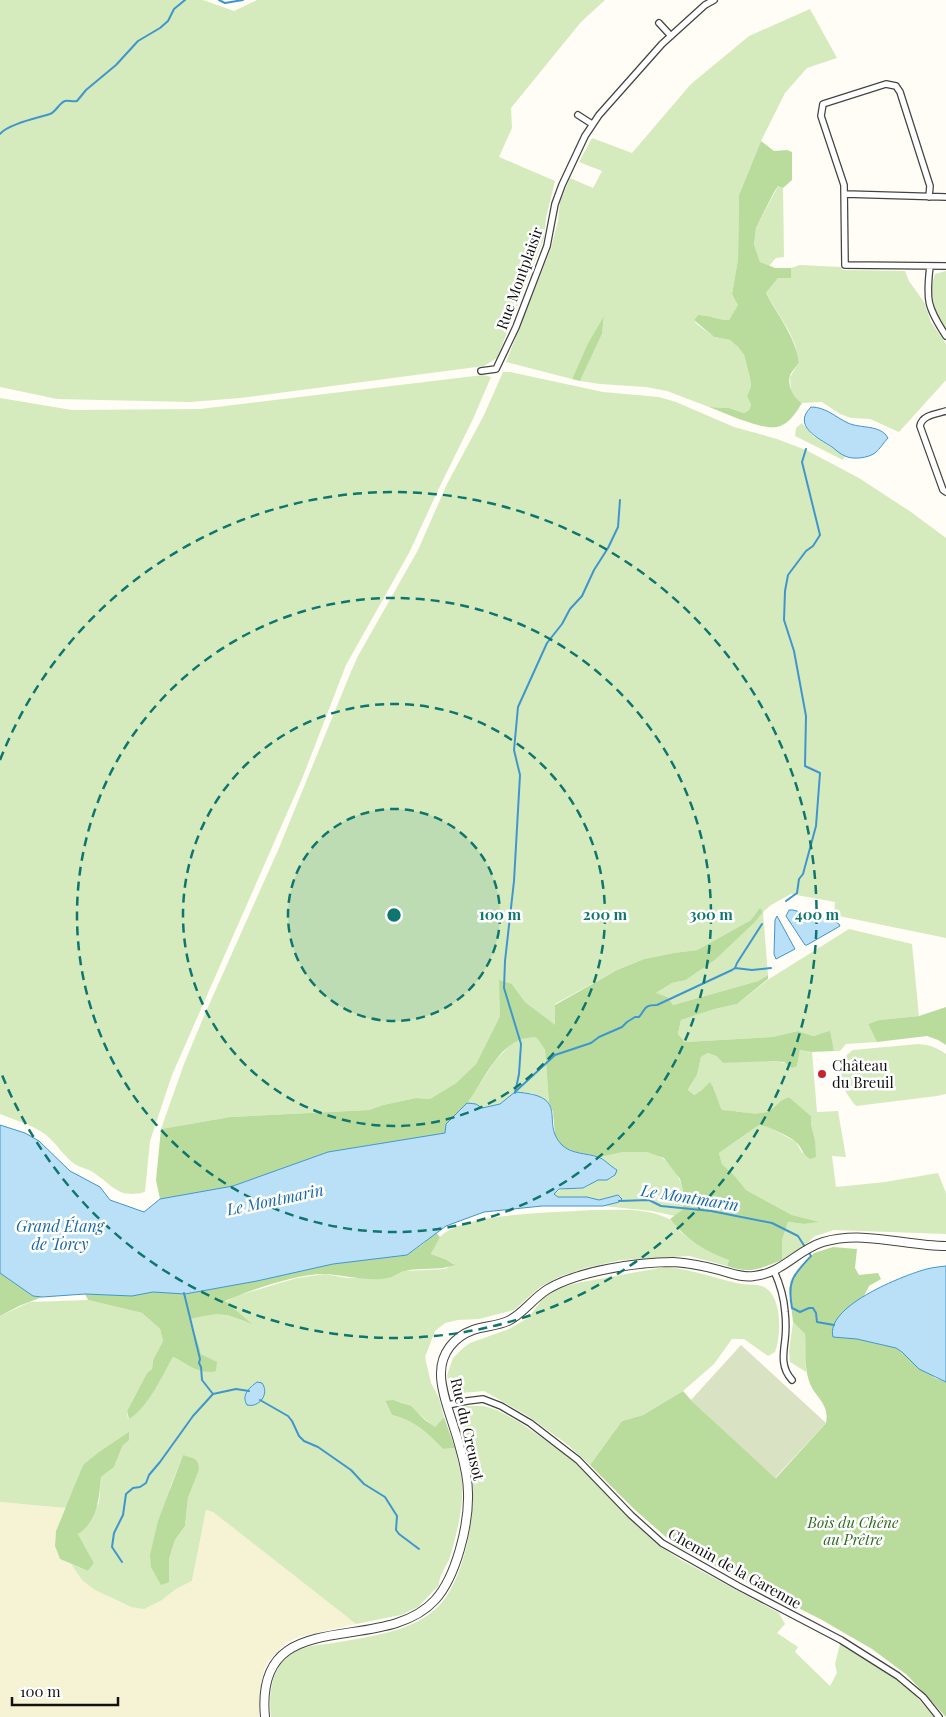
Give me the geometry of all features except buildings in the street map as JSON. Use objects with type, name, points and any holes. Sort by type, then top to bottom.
[{"type":"street","name":"Rue Montplaisir","points":[[481,371],[496,369],[509,343],[547,246],[558,195],[592,124],[671,36],[705,5],[714,0]]},
{"type":"street","points":[[659,24],[671,36]]},
{"type":"street","points":[[929,197],[930,186],[900,92],[896,86],[890,84],[823,104],[821,116],[844,185],[845,265],[946,266]]},
{"type":"street","points":[[578,115],[592,124]]},
{"type":"street","points":[[845,194],[946,197]]},
{"type":"street","points":[[930,266],[928,284],[931,312],[946,336]]},
{"type":"street","points":[[946,411],[925,418],[921,421],[920,426],[943,490],[946,492]]},
{"type":"street","name":"Rue du Creusot","points":[[265,1717],[264,1693],[267,1679],[277,1660],[289,1648],[308,1640],[395,1624],[429,1607],[442,1593],[451,1575],[457,1556],[466,1518],[468,1494],[464,1466],[442,1383],[441,1369],[446,1352],[457,1339],[472,1330],[499,1324],[514,1318],[547,1289],[568,1278],[594,1272],[657,1263],[689,1263],[746,1277],[774,1271],[822,1242],[842,1238],[868,1237],[913,1244],[946,1246]]},
{"type":"street","points":[[774,1271],[784,1302],[786,1330],[783,1364],[788,1376],[792,1380]]},
{"type":"street","name":"Chemin de la Garenne","points":[[448,1405],[483,1399],[501,1406],[530,1423],[578,1460],[646,1530],[662,1543],[871,1658],[923,1697],[939,1717]]},
{"type":"shaded area","points":[[0,1502],[65,1508],[56,1531],[55,1546],[60,1559],[71,1564],[82,1580],[109,1597],[131,1607],[162,1600],[176,1589],[192,1581],[206,1510],[213,1512],[356,1624],[299,1637],[287,1642],[270,1659],[264,1669],[259,1717],[0,1717]]},
{"type":"green space","points":[[0,0],[203,0],[234,11],[257,0],[605,0],[581,22],[511,108],[512,128],[499,157],[555,181],[546,218],[544,238],[497,358],[484,366],[240,398],[190,402],[57,399],[0,387]]},
{"type":"green space","points":[[810,9],[837,58],[807,68],[785,93],[761,141],[739,195],[738,259],[732,294],[739,304],[729,320],[698,315],[694,320],[714,337],[730,340],[744,355],[751,386],[747,396],[751,405],[749,410],[744,413],[729,408],[709,407],[667,391],[646,387],[580,381],[602,334],[604,317],[587,345],[572,379],[506,362],[551,248],[558,221],[560,202],[570,178],[593,188],[602,171],[579,162],[592,138],[632,153],[691,84],[749,36]]},
{"type":"green space","points":[[761,141],[774,151],[787,150],[792,152],[792,180],[783,188],[778,186],[774,192],[756,228],[754,244],[760,262],[775,268],[791,268],[791,278],[778,278],[766,293],[794,343],[799,362],[790,375],[789,383],[793,395],[802,403],[788,421],[777,427],[753,424],[709,407],[729,408],[744,413],[749,410],[751,405],[747,396],[751,386],[750,378],[744,355],[738,347],[730,340],[714,337],[694,320],[698,315],[729,320],[738,305],[732,294],[738,259],[739,195]]},
{"type":"green space","points":[[778,186],[783,188],[784,257],[776,258],[769,266],[760,262],[754,244],[756,228]]},
{"type":"green space","points":[[800,265],[841,267],[842,270],[905,271],[909,281],[924,302],[931,322],[946,344],[946,380],[899,432],[870,419],[851,418],[840,414],[822,402],[802,403],[796,400],[791,391],[790,377],[799,362],[795,345],[766,293],[778,278],[791,278],[791,268]]},
{"type":"green space","points":[[946,271],[946,330],[936,310],[932,289],[935,274]]},
{"type":"green space","points":[[604,316],[602,334],[580,381],[572,379],[587,345]]},
{"type":"green space","points":[[503,372],[603,392],[659,397],[676,402],[734,427],[777,439],[806,450],[859,478],[911,512],[946,538],[946,938],[834,915],[835,902],[791,894],[771,905],[763,912],[768,975],[758,981],[673,1005],[656,993],[672,983],[686,980],[715,960],[753,924],[751,920],[697,950],[644,959],[617,970],[555,1004],[555,1026],[525,1002],[512,984],[500,1016],[476,1064],[456,1083],[430,1099],[416,1098],[369,1110],[230,1117],[161,1129],[184,1064],[279,848],[358,656],[418,550],[447,484],[484,415]]},
{"type":"green space","points":[[483,375],[491,377],[473,419],[409,553],[346,665],[302,779],[172,1075],[150,1141],[145,1192],[128,1194],[117,1190],[92,1172],[76,1165],[41,1131],[0,1114],[0,398],[72,410],[200,409]]},
{"type":"green space","points":[[802,423],[813,436],[845,456],[843,460],[795,436],[796,428]]},
{"type":"green space","points":[[760,908],[763,912],[753,924],[715,960],[686,980],[672,983],[656,993],[667,997],[673,1005],[758,981],[768,975],[768,979],[737,1004],[681,1020],[678,1034],[685,1042],[772,1037],[798,1031],[813,1036],[830,1031],[834,1051],[812,1052],[800,1050],[797,1066],[792,1068],[784,1062],[771,1061],[723,1063],[716,1056],[708,1053],[701,1057],[697,1075],[688,1090],[694,1095],[710,1082],[722,1110],[750,1113],[769,1111],[782,1100],[789,1097],[811,1116],[816,1157],[810,1159],[799,1145],[785,1135],[759,1125],[719,1153],[722,1164],[746,1190],[792,1215],[819,1222],[804,1224],[788,1222],[782,1240],[782,1260],[767,1266],[748,1270],[727,1266],[729,1260],[704,1248],[683,1233],[670,1219],[682,1210],[685,1200],[680,1179],[664,1158],[647,1152],[623,1152],[601,1157],[576,1152],[563,1147],[555,1136],[553,1112],[549,1103],[545,1050],[537,1038],[525,1038],[505,1050],[488,1070],[468,1102],[446,1124],[445,1133],[328,1152],[233,1186],[160,1199],[156,1180],[161,1129],[230,1117],[369,1110],[416,1098],[430,1099],[456,1083],[476,1064],[500,1016],[499,980],[512,984],[525,1002],[555,1025],[555,1005],[617,970],[644,959],[697,950],[751,920]]},
{"type":"green space","points":[[849,929],[912,944],[919,1016],[879,1020],[868,1024],[877,1042],[846,1044],[840,1051],[834,1051],[829,1032],[813,1036],[798,1031],[772,1037],[685,1042],[678,1034],[681,1020],[737,1004],[769,979]]},
{"type":"green space","points":[[946,1007],[946,1045],[927,1036],[877,1042],[868,1024],[879,1020],[919,1016]]},
{"type":"green space","points":[[528,1037],[537,1038],[545,1050],[549,1103],[532,1093],[515,1092],[500,1104],[482,1108],[476,1104],[467,1103],[495,1061],[514,1041]]},
{"type":"green space","points":[[918,1044],[933,1047],[946,1054],[946,1094],[856,1106],[846,1092],[840,1078],[841,1063],[846,1056],[853,1050]]},
{"type":"green space","points":[[800,1050],[812,1052],[817,1112],[838,1111],[846,1157],[832,1156],[836,1187],[885,1182],[938,1173],[946,1193],[946,1234],[834,1230],[815,1236],[803,1247],[782,1260],[782,1240],[788,1222],[804,1224],[817,1222],[792,1215],[746,1190],[722,1164],[719,1153],[759,1125],[767,1126],[796,1142],[802,1153],[815,1140],[811,1116],[789,1097],[782,1100],[769,1111],[750,1113],[722,1110],[717,1101],[714,1088],[702,1090],[694,1095],[688,1091],[697,1075],[701,1057],[708,1053],[716,1056],[723,1063],[769,1061],[797,1066]]},
{"type":"green space","points":[[623,1152],[647,1152],[664,1159],[671,1166],[680,1182],[683,1191],[682,1210],[675,1216],[652,1211],[603,1206],[619,1202],[618,1195],[599,1200],[587,1197],[558,1197],[554,1194],[565,1189],[584,1188],[598,1180],[613,1177],[617,1170],[608,1166],[601,1157]]},
{"type":"green space","points":[[592,1210],[631,1210],[660,1215],[671,1220],[680,1231],[693,1241],[710,1252],[729,1260],[727,1266],[689,1256],[621,1260],[585,1268],[559,1277],[540,1287],[514,1310],[479,1319],[445,1323],[435,1331],[425,1357],[431,1383],[439,1398],[444,1417],[435,1427],[406,1404],[393,1401],[385,1402],[392,1415],[407,1420],[420,1428],[443,1449],[455,1448],[461,1478],[461,1509],[451,1554],[440,1577],[439,1585],[418,1607],[401,1615],[356,1624],[213,1512],[206,1510],[192,1581],[144,1609],[131,1607],[95,1590],[82,1580],[71,1564],[88,1571],[94,1563],[78,1534],[99,1503],[101,1477],[114,1467],[123,1445],[83,1465],[69,1503],[65,1508],[0,1502],[0,1316],[30,1302],[88,1300],[142,1313],[160,1329],[163,1341],[153,1360],[152,1369],[147,1373],[127,1411],[128,1419],[142,1408],[148,1400],[173,1357],[183,1362],[216,1362],[201,1354],[191,1319],[209,1315],[221,1315],[250,1323],[225,1302],[236,1296],[297,1278],[325,1274],[347,1278],[388,1278],[404,1271],[445,1269],[454,1264],[431,1254],[440,1237],[452,1229],[489,1218]],"holes":[[[183,1455],[199,1470],[188,1498],[185,1526],[175,1540],[169,1559],[170,1488]]]},
{"type":"green space","points":[[436,1233],[440,1237],[431,1254],[455,1265],[405,1271],[381,1279],[326,1274],[302,1276],[261,1287],[225,1301],[252,1324],[222,1315],[209,1315],[191,1319],[201,1354],[217,1362],[216,1371],[199,1370],[173,1357],[148,1400],[129,1419],[127,1411],[147,1373],[152,1369],[153,1360],[163,1341],[160,1329],[142,1313],[88,1300],[85,1294],[132,1296],[153,1292],[185,1294],[257,1281],[333,1264],[407,1255]]},
{"type":"green space","name":"Bois du Chêne au Prêtre","points":[[833,1247],[857,1249],[855,1268],[859,1275],[878,1273],[881,1279],[869,1286],[864,1296],[844,1312],[857,1339],[896,1348],[935,1378],[946,1382],[946,1717],[907,1675],[872,1649],[822,1620],[675,1545],[634,1509],[590,1465],[622,1421],[643,1415],[683,1391],[776,1478],[826,1423],[826,1410],[811,1387],[807,1375],[805,1334],[793,1322],[789,1288],[794,1275],[814,1253]]},
{"type":"green space","points":[[665,1267],[741,1284],[764,1287],[775,1299],[779,1317],[775,1352],[768,1356],[744,1339],[732,1339],[714,1364],[683,1391],[643,1415],[622,1421],[590,1465],[568,1445],[528,1416],[484,1391],[451,1394],[447,1375],[453,1358],[462,1349],[470,1343],[509,1329],[528,1318],[544,1297],[558,1288]]},
{"type":"green space","points":[[0,1273],[33,1296],[42,1297],[0,1316]]},
{"type":"green space","points":[[793,1322],[805,1334],[806,1372],[790,1362],[789,1351]]},
{"type":"green space","points":[[741,1345],[826,1423],[775,1478],[691,1400]]},
{"type":"green space","points":[[393,1400],[411,1406],[435,1427],[444,1417],[455,1448],[443,1449],[420,1428],[407,1420],[392,1415],[385,1401]]},
{"type":"green space","points":[[465,1406],[484,1406],[497,1410],[519,1422],[579,1466],[658,1545],[681,1560],[779,1613],[785,1624],[777,1633],[798,1647],[795,1652],[830,1686],[837,1673],[835,1664],[840,1644],[902,1683],[934,1717],[271,1717],[270,1699],[273,1680],[288,1656],[314,1645],[379,1635],[410,1625],[436,1609],[446,1597],[454,1583],[466,1550],[472,1513],[473,1478],[469,1449],[460,1410]]},
{"type":"green space","points":[[129,1432],[129,1440],[123,1445],[114,1467],[101,1477],[94,1516],[85,1529],[78,1534],[94,1563],[88,1571],[60,1559],[55,1546],[56,1531],[83,1465]]},
{"type":"green space","points":[[183,1455],[195,1459],[199,1470],[188,1498],[185,1526],[175,1540],[169,1559],[169,1582],[161,1585],[151,1567],[150,1555],[158,1521]]},
{"type":"water","points":[[811,407],[826,410],[853,425],[880,431],[888,438],[872,455],[856,458],[845,456],[809,431],[804,420]]},
{"type":"water","points":[[789,910],[836,922],[840,926],[805,945],[786,916]]},
{"type":"water","points":[[777,916],[795,949],[776,959],[774,954],[775,920]]},
{"type":"water","name":"Grand Étang de Torcy","points":[[515,1092],[533,1094],[544,1099],[549,1104],[552,1111],[553,1128],[562,1145],[574,1152],[600,1158],[617,1170],[615,1175],[607,1180],[598,1180],[583,1188],[559,1189],[554,1194],[558,1197],[587,1197],[599,1200],[618,1195],[622,1199],[619,1202],[603,1206],[542,1206],[484,1212],[446,1226],[407,1255],[333,1264],[257,1281],[185,1294],[153,1292],[132,1296],[85,1294],[33,1296],[0,1273],[0,1125],[25,1133],[39,1141],[70,1171],[100,1187],[110,1200],[144,1212],[160,1199],[233,1186],[328,1152],[445,1133],[446,1124],[467,1103],[476,1104],[482,1108],[500,1104]]},
{"type":"water","points":[[946,1266],[946,1382],[919,1369],[896,1348],[857,1339],[833,1337],[834,1326],[840,1315],[865,1295],[896,1280],[926,1269]]},
{"type":"water","points":[[257,1382],[262,1383],[264,1387],[264,1396],[256,1404],[247,1405],[245,1395]]},
{"type":"waterway","points":[[0,134],[16,124],[52,113],[65,101],[77,101],[86,90],[116,65],[138,41],[168,21],[174,9],[185,0]]},
{"type":"waterway","points":[[219,0],[225,3],[243,0]]},
{"type":"waterway","points":[[786,901],[797,893],[799,879],[803,874],[816,826],[820,773],[805,766],[806,716],[794,651],[784,620],[785,591],[788,575],[820,535],[802,462],[806,449]]},
{"type":"waterway","points":[[515,1093],[519,1074],[521,1044],[504,988],[505,961],[514,881],[520,775],[514,750],[518,707],[547,643],[562,624],[570,609],[582,596],[594,570],[608,548],[618,527],[620,500]]},
{"type":"waterway","points":[[515,1092],[555,1055],[591,1043],[599,1037],[622,1027],[635,1017],[639,1017],[645,1008],[657,1005],[735,968],[762,924]]},
{"type":"waterway","points":[[735,968],[752,970],[771,968]]},
{"type":"waterway","name":"Le Montmarin","points":[[619,1201],[649,1200],[661,1206],[711,1211],[772,1223],[798,1236],[805,1247]]},
{"type":"waterway","name":"Le Montmarin","points":[[808,1251],[811,1256],[800,1268],[791,1285],[792,1308],[800,1312],[813,1308],[816,1313],[817,1322],[834,1325]]},
{"type":"waterway","points":[[184,1293],[200,1359],[202,1380],[213,1394]]},
{"type":"waterway","points":[[122,1562],[112,1547],[114,1533],[123,1515],[126,1494],[133,1488],[140,1487],[146,1483],[149,1475],[193,1416],[213,1394],[236,1389],[249,1391]]},
{"type":"waterway","points":[[260,1400],[288,1416],[299,1436],[304,1441],[318,1447],[351,1470],[364,1484],[385,1497],[397,1516],[396,1530],[419,1549]]},
{"type":"place","name":"Château du Breuil","points":[[822,1074]]}]
